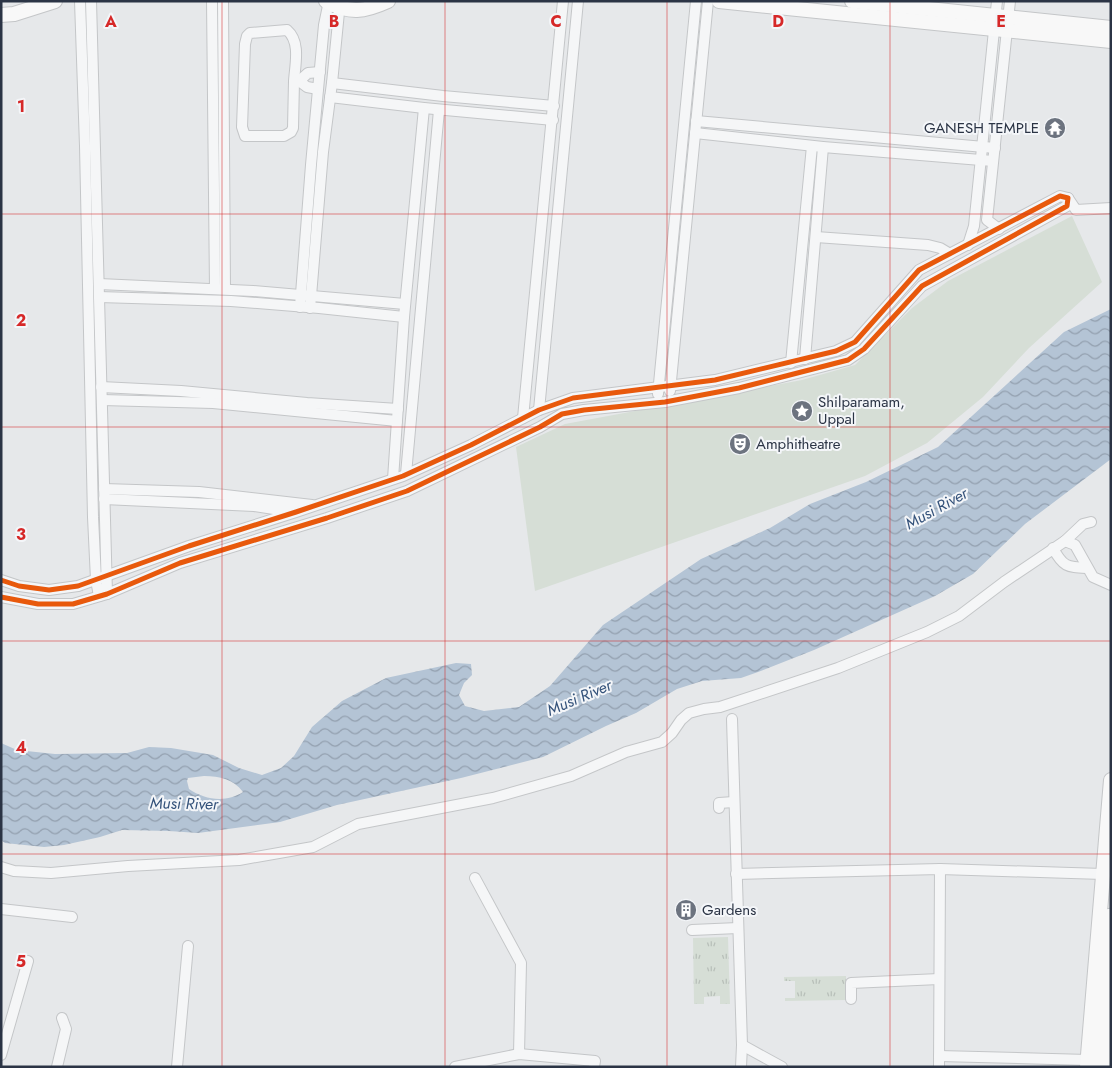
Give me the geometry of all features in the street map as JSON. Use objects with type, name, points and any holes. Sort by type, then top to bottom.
[{"type":"highway","points":[[1092,1064],[1104,1014],[1111,918]]},
{"type":"street","points":[[1,15],[14,14],[55,1]]},
{"type":"street","points":[[80,1],[93,517],[103,595]]},
{"type":"street","points":[[91,1],[104,494],[101,578]]},
{"type":"street","points":[[212,1],[220,289]]},
{"type":"street","points":[[220,289],[223,1]]},
{"type":"street","points":[[332,3],[360,11],[388,1]]},
{"type":"street","points":[[523,418],[563,1]]},
{"type":"street","points":[[539,410],[578,1]]},
{"type":"street","points":[[657,403],[696,1]]},
{"type":"street","points":[[670,401],[708,1]]},
{"type":"street","points":[[720,1],[1001,23],[1111,28]]},
{"type":"street","points":[[852,1],[1111,41]]},
{"type":"street","points":[[997,1],[1001,23],[995,148],[987,220],[999,229]]},
{"type":"street","points":[[968,245],[974,226],[980,160],[1001,23],[1010,1]]},
{"type":"street","points":[[306,296],[318,89],[324,25],[332,3]]},
{"type":"street","points":[[305,307],[332,83],[332,3]]},
{"type":"street","points":[[297,81],[296,44],[288,30],[250,33],[247,36],[245,44],[242,127],[245,136],[284,136],[291,132],[293,128],[297,81],[308,73],[320,72]]},
{"type":"street","points":[[297,81],[307,87],[318,89]]},
{"type":"street","points":[[332,83],[554,106]]},
{"type":"street","points":[[330,97],[439,110],[553,120]]},
{"type":"street","points":[[394,479],[405,304],[424,108]]},
{"type":"street","points":[[406,474],[439,110]]},
{"type":"street","points":[[696,121],[995,148]]},
{"type":"street","points":[[695,133],[812,146],[993,160]]},
{"type":"street","points":[[805,359],[816,237],[828,147],[834,134]]},
{"type":"street","points":[[791,362],[812,146]]},
{"type":"street","points":[[1,580],[20,586],[49,590],[78,586],[189,546],[296,512],[312,505],[348,496],[394,479],[471,445],[539,410],[573,398],[715,380],[836,351],[855,342],[919,270],[1060,196],[1068,198],[1076,210],[1111,208]]},
{"type":"street","points":[[1,597],[38,604],[72,604],[103,595],[180,563],[327,518],[407,490],[540,427],[562,414],[657,403],[739,388],[848,360],[864,349],[922,286],[1067,206],[1068,198]]},
{"type":"street","points":[[816,237],[928,245],[940,248],[950,254]]},
{"type":"street","points":[[906,283],[922,286]]},
{"type":"street","points":[[99,284],[220,289],[405,304]]},
{"type":"street","points":[[99,298],[232,301],[404,318]]},
{"type":"street","points":[[795,321],[808,324]]},
{"type":"street","points":[[402,349],[417,368]]},
{"type":"street","points":[[400,371],[414,390]]},
{"type":"street","points":[[101,388],[181,390],[307,403],[397,416]]},
{"type":"street","points":[[102,400],[213,403],[397,416],[413,404]]},
{"type":"street","points":[[104,494],[199,492],[312,505]]},
{"type":"street","points":[[104,494],[254,506],[296,512]]},
{"type":"street","points":[[1,867],[14,871],[51,873],[128,866],[239,860],[313,847],[358,824],[493,798],[571,776],[626,752],[662,742],[689,713],[720,707],[838,668],[927,632],[959,616],[1064,542],[1083,524],[1092,522]]},
{"type":"street","points":[[1064,542],[1075,545],[1093,577],[1111,585]]},
{"type":"street","points":[[1054,548],[1060,561],[1070,568],[1087,568]]},
{"type":"street","points":[[732,719],[736,874],[733,891],[738,928],[741,1067]]},
{"type":"street","points":[[940,869],[939,1062],[1092,1064],[1111,780]]},
{"type":"street","points":[[719,808],[719,803],[734,802]]},
{"type":"street","points":[[736,874],[940,869],[1104,874]]},
{"type":"street","points":[[475,878],[522,963],[519,1054]]},
{"type":"street","points":[[1,908],[72,917]]},
{"type":"street","points":[[692,930],[738,928]]},
{"type":"street","points":[[177,1067],[188,946]]},
{"type":"street","points":[[1,1055],[28,961]]},
{"type":"street","points":[[851,999],[851,983],[939,979]]},
{"type":"street","points":[[57,1067],[66,1029],[62,1018]]},
{"type":"street","points":[[742,1045],[782,1067]]},
{"type":"street","points":[[455,1067],[519,1054],[554,1062],[595,1060],[594,1067]]},
{"type":"green space","name":"Shilparamam, Uppal","points":[[1072,216],[1102,282],[1029,348],[983,397],[927,443],[865,476],[535,591],[516,447],[565,424],[802,380],[855,365],[912,308],[948,281]]},
{"type":"green space","points":[[728,937],[730,1004],[720,1004],[720,996],[704,997],[704,1004],[694,1004],[693,938]]},
{"type":"green space","points":[[846,976],[846,1000],[785,1001],[785,998],[795,998],[795,981],[784,981],[784,977]]},
{"type":"water","name":"Musi River","points":[[1111,309],[1111,459],[1025,524],[973,574],[935,596],[814,650],[758,672],[741,678],[702,681],[677,689],[636,713],[543,757],[461,778],[337,805],[280,822],[198,833],[122,830],[64,845],[44,847],[5,843],[1,840],[1,743],[17,750],[55,754],[127,753],[149,747],[171,748],[213,755],[239,768],[262,775],[281,768],[294,756],[312,727],[342,701],[386,678],[456,663],[471,664],[472,675],[464,683],[459,695],[465,706],[484,711],[519,707],[550,686],[603,625],[701,559],[770,528],[810,504],[866,482],[938,447],[1064,332]],"holes":[[[210,776],[230,781],[243,792],[230,798],[216,799],[202,796],[189,789],[188,778]]]},
{"type":"cycle path","points":[[1,580],[19,586],[49,590],[78,586],[189,546],[403,476],[471,445],[539,410],[573,398],[715,380],[836,351],[855,342],[919,270],[1060,196],[1068,198],[1067,206],[922,286],[864,349],[848,360],[739,388],[665,402],[562,414],[540,427],[407,491],[327,518],[180,563],[107,594],[73,604],[38,604],[1,597]]},
{"type":"place","name":"GANESH TEMPLE","points":[[1055,128]]},
{"type":"place","name":"Shilparamam, Uppal","points":[[802,411]]},
{"type":"place","name":"Amphitheatre","points":[[740,444]]},
{"type":"place","name":"Gardens","points":[[686,910]]}]
